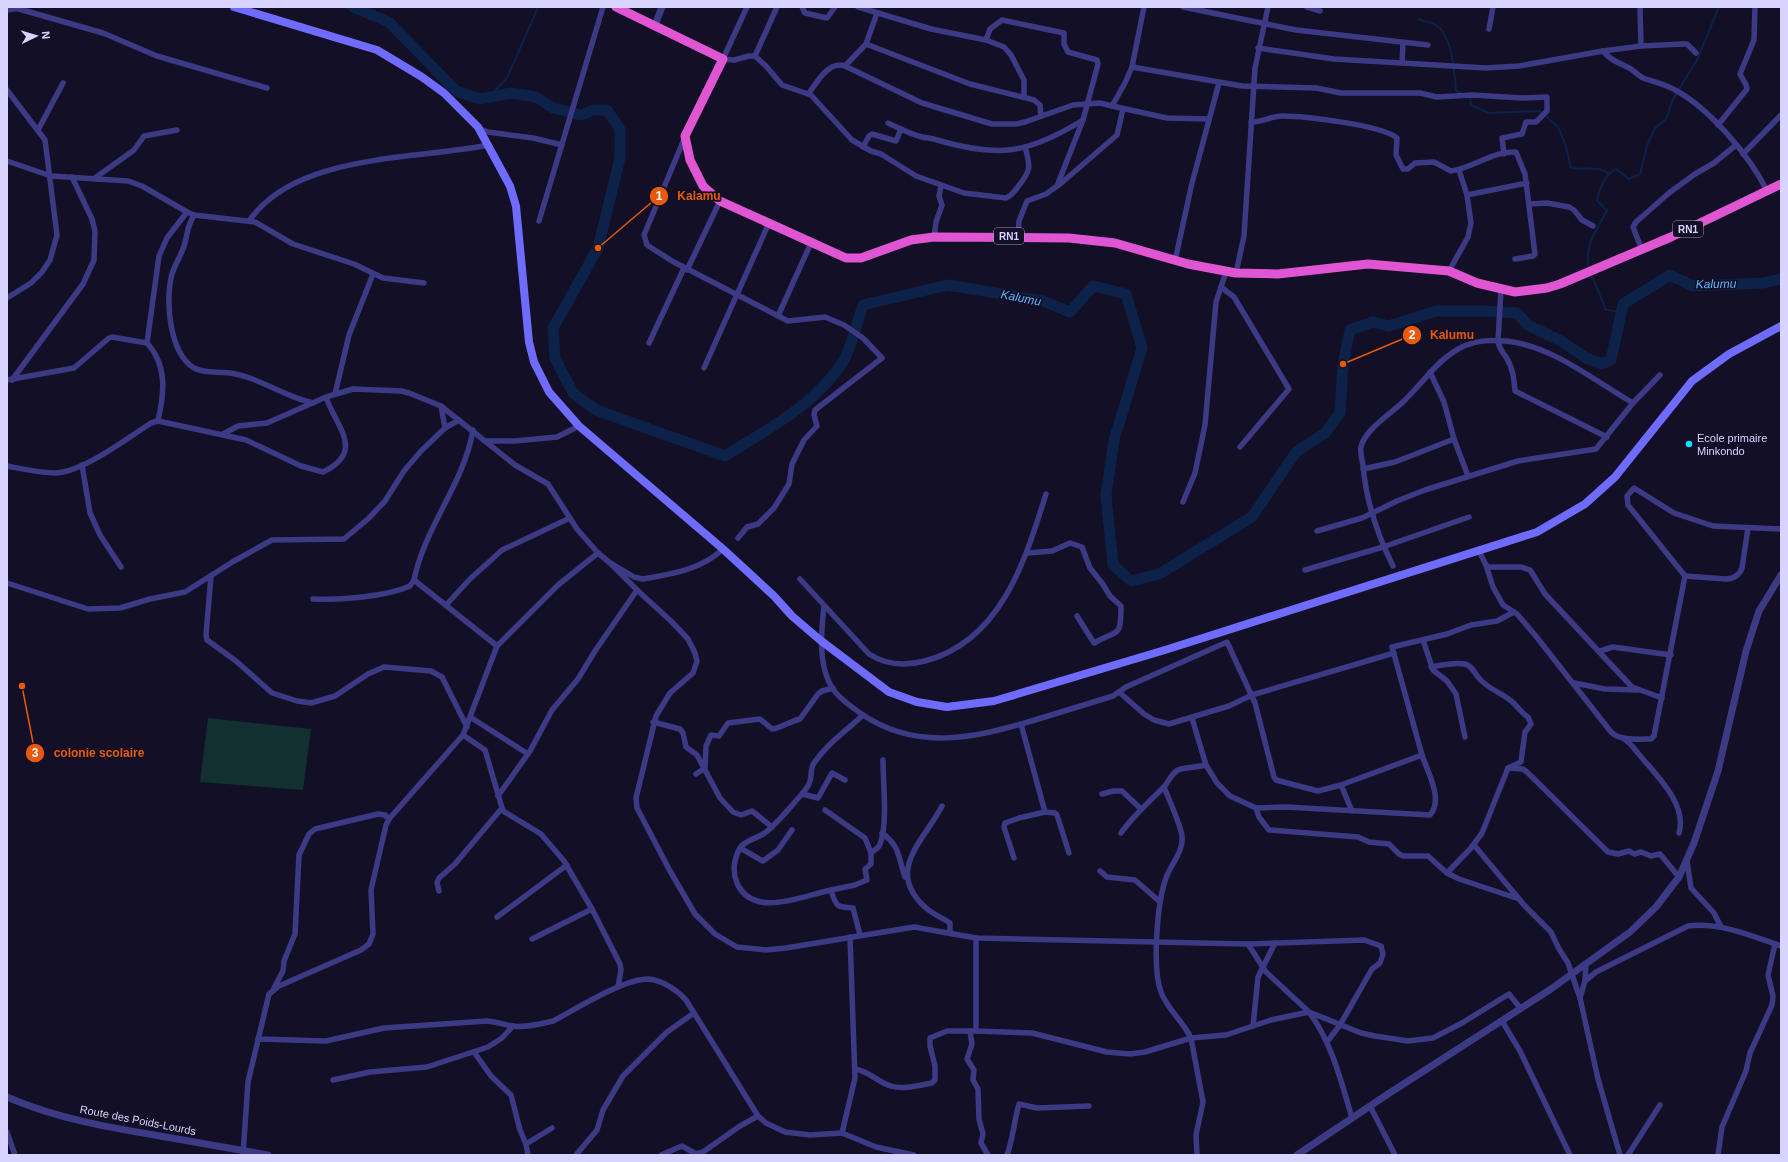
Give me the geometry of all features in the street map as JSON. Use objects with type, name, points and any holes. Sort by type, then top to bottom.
[{"type":"highway","points":[[616,7],[723,59],[685,136]]},
{"type":"highway","name":"RN1","points":[[685,136],[690,160],[703,186],[720,201],[846,258],[854,259],[911,240],[934,237],[1018,236],[1100,241],[1175,261],[1231,273],[1278,274],[1368,264],[1449,271],[1477,283],[1501,290],[1516,292],[1547,288],[1594,271],[1642,250],[1781,184]]},
{"type":"main road","points":[[234,7],[377,50],[412,70],[433,85],[478,127],[510,186],[516,206],[529,342],[534,362],[549,392],[579,426],[723,549],[774,596],[792,616],[820,640],[889,692],[917,702],[947,707],[985,703],[1166,650],[1537,532],[1585,504],[1615,477],[1692,381],[1729,354],[1781,326]]},
{"type":"street","points":[[539,221],[603,7]]},
{"type":"street","points":[[654,25],[662,7]]},
{"type":"street","points":[[747,7],[723,59],[734,60],[755,56],[766,66],[782,85],[809,93],[847,135],[863,147],[881,154],[916,176],[941,186],[972,195],[1008,197],[1029,172],[1029,163],[1025,147]]},
{"type":"street","points":[[755,56],[777,7]]},
{"type":"street","points":[[802,7],[805,13],[828,18],[835,7]]},
{"type":"street","points":[[858,7],[931,29],[986,40],[1002,46],[1011,55],[1024,80],[1024,97]]},
{"type":"street","points":[[1112,106],[1132,67],[1144,7]]},
{"type":"street","points":[[1183,7],[1296,30],[1428,45]]},
{"type":"street","points":[[1183,502],[1195,473],[1205,425],[1216,302],[1221,287],[1231,273],[1244,236],[1253,87],[1258,48],[1268,7]]},
{"type":"street","points":[[1307,7],[1320,10]]},
{"type":"street","points":[[1489,29],[1493,7]]},
{"type":"street","points":[[1640,7],[1641,46]]},
{"type":"street","points":[[1718,125],[1746,89],[1746,85],[1740,74],[1754,40],[1755,7]]},
{"type":"street","points":[[7,10],[20,8],[102,33],[157,56],[267,88]]},
{"type":"street","points":[[845,66],[866,44],[877,13]]},
{"type":"street","points":[[986,40],[990,29],[1002,20],[1062,32],[1065,36],[1064,44],[1068,52],[1072,55],[1095,59],[1098,62],[1083,120],[1057,186]]},
{"type":"street","points":[[1402,62],[1403,43]]},
{"type":"street","points":[[866,44],[970,84],[1024,97],[1037,102],[1041,116]]},
{"type":"street","points":[[1258,48],[1334,59],[1486,68],[1519,66],[1603,51],[1641,46],[1687,44],[1696,52]]},
{"type":"street","points":[[1603,51],[1612,61],[1628,68],[1639,76],[1677,91],[1695,104],[1718,125],[1736,145],[1755,169],[1767,191]]},
{"type":"street","points":[[809,93],[830,68],[837,65],[845,66],[922,103],[985,122],[1003,125],[1016,124],[1068,106],[1088,104],[1112,106],[1167,118],[1209,119]]},
{"type":"street","points":[[1132,67],[1219,84],[1253,87],[1316,88],[1341,93],[1420,93],[1437,97],[1470,95],[1522,98],[1546,97],[1548,100],[1546,112],[1541,117],[1534,123],[1526,122],[1522,134],[1502,138],[1504,154]]},
{"type":"street","points":[[38,130],[63,83]]},
{"type":"street","points":[[1175,261],[1192,182],[1219,84]]},
{"type":"street","points":[[7,90],[38,130],[47,146],[57,235],[56,244],[50,260],[42,272],[31,283],[7,298]]},
{"type":"street","points":[[1018,236],[1019,221],[1028,201],[1046,194],[1057,186],[1117,135],[1123,109]]},
{"type":"street","points":[[1743,154],[1781,115]]},
{"type":"street","points":[[1252,122],[1261,122],[1282,116],[1319,119],[1380,130],[1397,138],[1396,155],[1403,169],[1408,169],[1416,164],[1434,162],[1448,171],[1459,170],[1478,161],[1514,152],[1518,154],[1527,183],[1535,254],[1533,256],[1515,259]]},
{"type":"street","points":[[888,123],[923,137],[977,150],[993,152],[1025,147],[1056,136],[1083,120]]},
{"type":"street","points":[[478,127],[488,132],[533,138],[562,145]]},
{"type":"street","points":[[863,147],[869,136],[872,134],[896,141],[902,129]]},
{"type":"street","points":[[94,178],[134,150],[144,136],[177,130]]},
{"type":"street","points":[[685,136],[644,239],[647,245],[685,269],[778,316],[792,321],[825,317],[844,324],[863,338],[882,358],[815,410],[814,412],[817,426],[804,440],[792,464],[789,484],[770,511],[758,524],[747,526],[738,538]]},
{"type":"street","points":[[249,221],[259,209],[278,193],[306,178],[320,173],[381,160],[467,150],[488,145]]},
{"type":"street","points":[[1642,250],[1633,227],[1636,222],[1669,193],[1695,174],[1714,163],[1736,145]]},
{"type":"street","points":[[7,161],[50,176],[128,181],[142,186],[194,215],[260,223],[280,238],[293,244],[354,264],[372,274],[391,280],[424,283]]},
{"type":"street","points":[[1449,271],[1469,234],[1471,218],[1468,195],[1459,170]]},
{"type":"street","points":[[9,380],[83,284],[94,260],[95,231],[92,219],[72,177]]},
{"type":"street","points":[[1468,195],[1527,183]]},
{"type":"street","points":[[934,237],[936,222],[942,205],[939,196],[941,186]]},
{"type":"street","points":[[649,343],[720,201]]},
{"type":"street","points":[[1529,204],[1547,203],[1569,207],[1574,210],[1582,220],[1593,226]]},
{"type":"street","points":[[158,422],[163,397],[162,373],[147,343],[159,256],[168,238],[187,212]]},
{"type":"street","points":[[194,215],[187,228],[185,244],[172,275],[170,286],[171,326],[179,349],[188,362],[198,369],[208,372],[236,374],[292,398],[313,403]]},
{"type":"street","points":[[704,368],[769,223]]},
{"type":"street","points":[[778,316],[811,243]]},
{"type":"street","points":[[335,394],[349,335],[372,274]]},
{"type":"street","points":[[1221,287],[1234,297],[1289,386],[1289,391],[1240,447]]},
{"type":"street","points":[[1501,290],[1499,308],[1499,349],[1506,357],[1513,372],[1516,392],[1607,436]]},
{"type":"street","points":[[9,380],[78,366],[108,338],[112,337],[147,343]]},
{"type":"street","points":[[1393,566],[1383,547],[1372,514],[1363,470],[1362,444],[1377,423],[1405,401],[1430,372],[1453,352],[1476,342],[1498,341],[1531,346],[1547,353],[1633,403]]},
{"type":"street","points":[[1430,372],[1444,402],[1454,439],[1468,476]]},
{"type":"street","points":[[1316,531],[1372,514],[1397,501],[1468,476],[1528,458],[1596,449],[1633,403],[1660,375]]},
{"type":"street","points":[[222,434],[238,426],[267,423],[326,397],[353,389],[401,391],[410,393],[441,406],[515,465],[548,484],[570,518],[598,553],[672,622],[688,639],[695,654],[696,661],[693,673],[670,693],[662,704],[653,722],[636,803],[663,860],[700,920],[714,934],[731,944],[743,948],[774,950],[860,935],[920,927],[976,938],[1248,944],[1364,940],[1381,946],[1383,954],[1380,963],[1372,970],[1340,1025],[1328,1042]]},
{"type":"street","points":[[7,466],[56,472],[82,465],[151,423],[158,422],[222,434],[253,442],[301,466],[323,472],[338,464],[343,455],[345,446],[343,429],[332,413],[326,397]]},
{"type":"street","points":[[441,406],[445,428]]},
{"type":"street","points":[[7,583],[88,608],[113,608],[185,592],[234,561],[272,540],[342,540],[378,509],[410,463],[445,428],[459,420]]},
{"type":"street","points":[[485,441],[515,442],[557,437],[579,426]]},
{"type":"street","points":[[313,599],[340,599],[382,593],[410,586],[414,580],[426,538],[449,497],[468,456],[472,430]]},
{"type":"street","points":[[1363,470],[1394,462],[1454,439]]},
{"type":"street","points":[[82,465],[90,513],[100,534],[120,567]]},
{"type":"street","points":[[1748,528],[1742,568],[1733,578],[1726,579],[1685,576],[1628,505],[1627,496],[1634,488],[1679,515],[1718,527],[1781,529]]},
{"type":"street","points":[[800,579],[875,658],[895,664],[920,662],[957,649],[980,631],[1002,601],[1028,553],[1046,494]]},
{"type":"street","points":[[1304,570],[1383,547],[1469,517]]},
{"type":"street","points":[[446,605],[470,579],[502,550],[570,518]]},
{"type":"street","points":[[1028,553],[1052,551],[1070,543],[1082,547],[1090,568],[1110,596],[1120,606],[1119,630],[1116,634],[1094,643],[1077,616]]},
{"type":"street","points":[[609,562],[634,577],[643,579],[699,566],[715,557],[723,549]]},
{"type":"street","points":[[1480,551],[1486,564],[1493,587],[1503,605],[1514,612],[1574,683],[1611,732],[1614,735],[1623,737],[1653,738],[1671,655],[1685,576]]},
{"type":"street","points":[[274,989],[361,950],[369,944],[373,934],[371,890],[386,825],[389,819],[463,735],[497,646],[558,585],[598,553]]},
{"type":"street","points":[[1486,564],[1490,567],[1521,567],[1530,570],[1545,594],[1637,690]]},
{"type":"street","points":[[1297,1155],[1521,1009],[1612,946],[1645,919],[1679,876],[1687,861],[1718,771],[1744,658],[1759,611],[1781,575]]},
{"type":"street","points":[[210,576],[206,635],[207,640],[236,661],[272,693],[297,702],[312,703],[335,696],[377,669],[384,667],[431,671],[442,677],[467,727]]},
{"type":"street","points":[[414,580],[497,646]]},
{"type":"street","points":[[498,796],[528,754],[552,710],[578,679],[636,590]]},
{"type":"street","points":[[824,606],[820,640],[823,662],[833,688],[848,704],[863,715],[896,732],[933,738],[977,736],[1022,724],[1113,696],[1132,684],[1227,642],[1252,695],[1276,780],[1315,791],[1341,785],[1422,755]]},
{"type":"street","points":[[1192,718],[1206,765],[1223,790],[1230,796],[1256,808],[1286,807],[1352,812],[1430,815],[1436,802],[1435,794],[1422,755],[1392,647],[1423,640],[1466,627],[1497,621],[1514,612]]},
{"type":"street","points":[[1423,640],[1431,667],[1447,681],[1456,694],[1465,737]]},
{"type":"street","points":[[1600,651],[1613,647],[1671,655]]},
{"type":"street","points":[[1119,692],[1144,714],[1159,722],[1169,724],[1229,706],[1252,695],[1394,653]]},
{"type":"street","points":[[1431,667],[1453,664],[1467,665],[1475,672],[1479,679],[1498,694],[1511,700],[1522,714],[1528,716],[1531,724],[1524,734],[1521,762],[1523,769],[1603,849],[1613,854],[1629,851],[1634,854],[1641,852],[1649,856],[1660,854],[1679,876]]},
{"type":"street","points":[[1574,683],[1605,689],[1637,690],[1662,698]]},
{"type":"street","points":[[705,768],[706,746],[711,735],[719,736],[728,723],[760,719],[774,730],[788,721],[800,719],[822,690],[833,688]]},
{"type":"street","points":[[825,810],[865,838],[871,853],[871,864],[866,868],[866,881],[788,901],[767,903],[756,902],[743,894],[734,878],[734,864],[740,848],[748,841],[762,835],[772,827],[810,783],[812,768],[817,759],[830,743],[846,731],[863,715]]},
{"type":"street","points":[[470,717],[494,730],[528,754]]},
{"type":"street","points":[[653,722],[680,729],[683,733],[686,746],[697,755],[720,798],[733,812],[741,815],[752,810],[772,827]]},
{"type":"street","points":[[1022,724],[1045,812]]},
{"type":"street","points":[[463,735],[485,750],[502,808],[507,814],[541,834],[567,865],[592,909],[620,964],[621,970],[618,987]]},
{"type":"street","points":[[1623,737],[1662,781],[1679,809],[1681,824],[1679,832]]},
{"type":"street","points":[[871,853],[879,846],[886,817],[883,803],[883,760]]},
{"type":"street","points":[[1447,873],[1474,845],[1484,828],[1505,772],[1508,768],[1521,762]]},
{"type":"street","points":[[1121,832],[1141,809],[1164,787],[1174,773],[1180,769],[1193,769],[1206,765]]},
{"type":"street","points":[[696,774],[705,768]]},
{"type":"street","points":[[1508,768],[1523,769]]},
{"type":"street","points":[[802,794],[818,798],[832,774],[845,780]]},
{"type":"street","points":[[1341,785],[1352,812]]},
{"type":"street","points":[[1164,787],[1182,837],[1180,848],[1166,876],[1159,901],[1156,969],[1160,992],[1191,1038],[1203,1102],[1196,1136],[1197,1155]]},
{"type":"street","points":[[1102,794],[1113,791],[1122,791],[1141,809]]},
{"type":"street","points":[[907,880],[908,866],[913,852],[942,806]]},
{"type":"street","points":[[439,891],[437,883],[439,878],[454,864],[502,808]]},
{"type":"street","points":[[1256,808],[1259,817],[1269,830],[1358,837],[1369,842],[1389,844],[1399,854],[1431,857],[1447,873],[1471,884],[1519,899]]},
{"type":"street","points":[[1014,858],[1004,827],[1005,823],[1045,812],[1055,813],[1057,815],[1069,853]]},
{"type":"street","points":[[243,1153],[246,1095],[258,1039],[269,994],[274,989],[283,971],[284,961],[295,934],[299,855],[309,834],[314,829],[378,814],[385,815],[389,819]]},
{"type":"street","points":[[740,848],[763,861],[778,850],[792,830]]},
{"type":"street","points":[[882,833],[891,839],[896,847],[899,860],[914,894],[926,908],[950,923],[950,933],[959,935]]},
{"type":"street","points":[[1474,845],[1519,899],[1551,932],[1572,973],[1580,998],[1598,1079],[1620,1155]]},
{"type":"street","points":[[1687,861],[1691,888],[1714,914],[1721,927]]},
{"type":"street","points":[[497,917],[567,865]]},
{"type":"street","points":[[1100,871],[1107,878],[1135,880],[1159,901]]},
{"type":"street","points":[[831,890],[835,904],[840,907],[853,908],[860,935]]},
{"type":"street","points":[[532,939],[592,909]]},
{"type":"street","points":[[1585,981],[1596,972],[1681,929],[1703,924],[1721,927],[1778,945],[1768,975],[1773,1001],[1772,1005],[1750,1053],[1746,1071],[1722,1127],[1718,1155]]},
{"type":"street","points":[[842,1132],[854,1086],[855,1069],[850,937]]},
{"type":"street","points":[[976,938],[973,1031],[972,1044],[967,1059],[974,1070],[973,1080],[978,1090],[979,1119],[983,1134],[981,1142],[988,1155]]},
{"type":"street","points":[[1253,1026],[1256,987],[1262,966],[1275,943]]},
{"type":"street","points":[[1248,944],[1271,977],[1309,1012],[1319,1026],[1328,1042],[1352,1118]]},
{"type":"street","points":[[1580,998],[1585,981],[1586,964]]},
{"type":"street","points":[[258,1039],[326,1041],[384,1028],[469,1022],[497,1022],[513,1026],[553,1021],[618,987],[642,980],[655,980],[680,994],[694,1013],[758,1116],[766,1123],[785,1132],[810,1135],[842,1132],[876,1147],[914,1155]]},
{"type":"street","points":[[855,1069],[868,1072],[884,1083],[896,1088],[932,1084],[935,1080],[935,1066],[930,1046],[930,1038],[947,1031],[1032,1033],[1107,1052],[1130,1054],[1146,1052],[1191,1038],[1226,1035],[1284,1016],[1309,1012],[1361,1033],[1408,1041],[1433,1038],[1446,1032],[1509,994],[1521,1009]]},
{"type":"street","points":[[576,1155],[597,1130],[602,1110],[626,1073],[671,1029],[694,1013]]},
{"type":"street","points":[[1502,1021],[1520,1051],[1570,1155]]},
{"type":"street","points":[[333,1080],[370,1072],[427,1067],[474,1052],[496,1043],[513,1026]]},
{"type":"street","points":[[474,1052],[492,1076],[511,1095],[528,1155]]},
{"type":"street","name":"Route des Poids-Lourds","points":[[7,1096],[26,1105],[76,1120],[243,1153],[268,1155]]},
{"type":"street","points":[[1007,1155],[1019,1104],[1037,1108],[1089,1106]]},
{"type":"street","points":[[1628,1155],[1660,1104]]},
{"type":"street","points":[[1370,1106],[1395,1155]]},
{"type":"street","points":[[661,1155],[682,1146],[696,1154],[703,1152],[740,1126],[758,1116]]},
{"type":"street","points":[[526,1144],[552,1128]]},
{"type":"street","points":[[7,1132],[15,1155]]},
{"type":"green space","points":[[208,718],[311,729],[303,790],[200,782]]},
{"type":"waterway","name":"Kalumu","points":[[353,7],[389,22],[456,91],[480,99],[511,93],[536,97],[553,108],[581,115],[593,110],[607,110],[620,129],[620,158],[598,248],[553,328],[555,358],[573,393],[596,410],[725,456],[775,425],[807,402],[834,374],[848,352],[863,305],[948,285],[1043,301],[1070,312],[1093,286],[1126,294],[1142,348],[1114,440],[1106,495],[1113,565],[1131,581],[1159,574],[1252,517],[1296,452],[1325,433],[1340,413],[1343,364],[1350,330],[1373,322],[1389,326],[1436,311],[1517,313],[1528,325],[1561,341],[1586,358],[1602,364],[1611,360],[1623,304],[1670,275],[1693,286],[1763,283],[1781,279]]},
{"type":"waterway","points":[[489,97],[507,78],[538,7]]},
{"type":"waterway","points":[[1589,268],[1588,252],[1592,238],[1607,211],[1597,200],[1601,186],[1609,174],[1616,169],[1629,179],[1640,174],[1647,146],[1655,128],[1666,119],[1673,99],[1697,60],[1719,7]]},
{"type":"waterway","points":[[1418,19],[1434,24],[1440,28],[1445,35],[1449,44],[1455,74],[1456,91],[1461,93]]},
{"type":"waterway","points":[[1470,96],[1471,105],[1489,113],[1540,111],[1558,127],[1565,143],[1571,168],[1596,169],[1608,173]]},
{"type":"waterway","points":[[1591,274],[1606,310],[1621,312]]},
{"type":"place","name":"Kalamu","points":[[598,248]]},
{"type":"place","name":"Kalumu","points":[[1343,364]]},
{"type":"place","name":"Ecole primaire Minkondo","points":[[1689,444]]},
{"type":"place","name":"colonie scolaire","points":[[22,686]]}]
